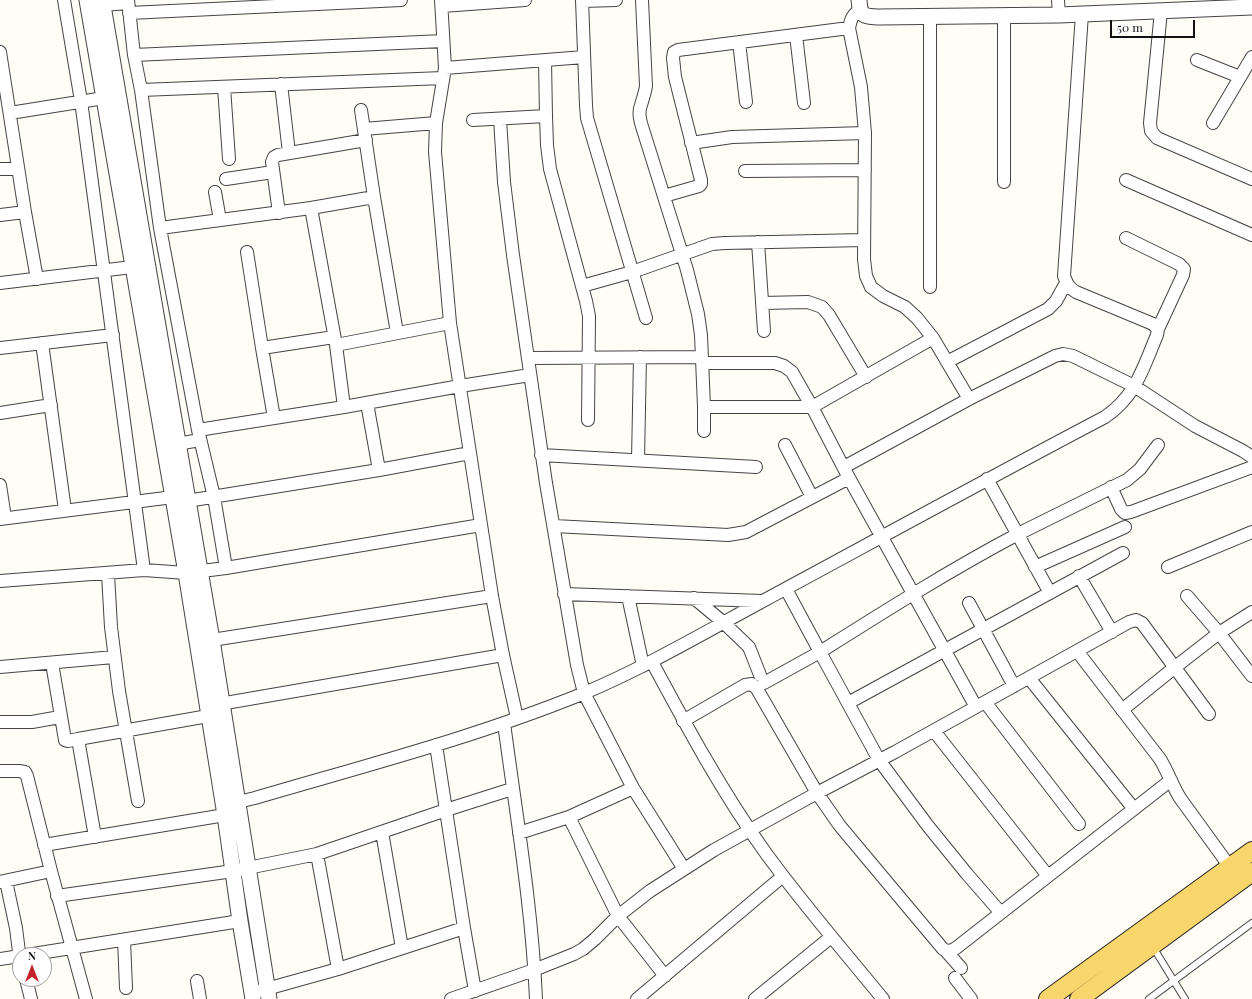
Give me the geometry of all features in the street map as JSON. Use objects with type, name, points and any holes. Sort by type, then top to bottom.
[{"type":"main road","points":[[1048,999],[1252,851]]},
{"type":"main road","points":[[1079,999],[1252,872]]},
{"type":"street","points":[[64,0],[81,101],[136,501],[144,570]]},
{"type":"street","points":[[87,0],[104,98],[114,117],[151,334],[182,498],[212,709],[229,808],[233,871],[252,996],[268,994],[338,969],[464,928]]},
{"type":"street","points":[[182,498],[177,444],[151,334],[132,267],[102,3],[128,5],[401,0]]},
{"type":"street","points":[[517,718],[503,656],[492,596],[450,323],[435,158],[435,134],[444,73],[444,41],[441,3],[525,0]]},
{"type":"street","points":[[616,0],[582,0],[587,118],[646,318]]},
{"type":"street","points":[[642,0],[646,86],[645,96],[639,113],[644,136],[682,255],[698,314],[701,334],[704,431]]},
{"type":"street","points":[[128,5],[160,228],[199,435],[214,497],[226,568]]},
{"type":"street","points":[[859,5],[862,14],[867,16],[1004,15],[1058,7],[1082,14],[1252,7]]},
{"type":"street","points":[[859,5],[851,18],[849,28],[860,87],[865,133],[864,259],[866,276],[871,287],[883,296],[905,307],[917,318],[933,338],[969,399]]},
{"type":"street","points":[[1161,11],[1150,123],[1151,131],[1157,138],[1252,179]]},
{"type":"street","points":[[1082,14],[1064,276],[1066,283],[1076,292],[1153,324],[1158,329]]},
{"type":"street","points":[[1004,15],[1004,182]]},
{"type":"street","points":[[930,16],[930,287]]},
{"type":"street","points":[[664,196],[699,186],[701,184],[675,77],[673,58],[674,52],[678,50],[849,28]]},
{"type":"street","points":[[796,35],[804,104]]},
{"type":"street","points":[[134,55],[444,41]]},
{"type":"street","points":[[739,42],[746,102]]},
{"type":"street","points":[[141,90],[281,84],[444,73],[545,60],[584,57]]},
{"type":"street","points":[[1213,123],[1252,57]]},
{"type":"street","points":[[0,58],[37,278]]},
{"type":"street","points":[[545,60],[547,145],[550,169],[589,316],[588,420]]},
{"type":"street","points":[[1197,60],[1240,76]]},
{"type":"street","points":[[281,84],[289,153]]},
{"type":"street","points":[[224,86],[229,159]]},
{"type":"street","points":[[10,114],[104,98]]},
{"type":"street","points":[[361,110],[397,333]]},
{"type":"street","points":[[473,120],[546,116]]},
{"type":"street","points":[[500,119],[504,182],[513,255],[541,455],[576,665],[584,693],[633,788],[684,869]]},
{"type":"street","points":[[279,213],[272,162],[274,157],[278,154],[289,153],[365,135],[436,123]]},
{"type":"street","points":[[691,143],[732,137],[865,133]]},
{"type":"street","points":[[0,169],[18,169]]},
{"type":"street","points":[[745,171],[865,170]]},
{"type":"street","points":[[226,179],[273,172]]},
{"type":"street","points":[[1126,180],[1252,235]]},
{"type":"street","points":[[215,192],[220,220]]},
{"type":"street","points":[[160,228],[279,213],[374,197]]},
{"type":"street","points":[[311,208],[335,341],[344,407]]},
{"type":"street","points":[[0,214],[25,212]]},
{"type":"street","points":[[44,845],[95,837],[229,808],[436,745],[517,718],[584,693],[648,664],[987,479],[1104,417],[1122,403],[1134,386],[1183,275],[1184,269],[1180,264],[1126,238]]},
{"type":"street","points":[[582,286],[632,272],[712,244],[864,240]]},
{"type":"street","points":[[758,242],[764,331]]},
{"type":"street","points":[[247,252],[274,418]]},
{"type":"street","points":[[0,283],[132,267]]},
{"type":"street","points":[[947,362],[1048,309],[1056,301],[1066,283]]},
{"type":"street","points":[[762,303],[808,302],[822,307],[829,315],[866,376]]},
{"type":"street","points":[[262,348],[397,333],[450,323]]},
{"type":"street","points":[[0,348],[113,335]]},
{"type":"street","points":[[704,407],[812,407],[933,338]]},
{"type":"street","points":[[42,343],[52,405],[65,510]]},
{"type":"street","points":[[554,526],[728,535],[746,532],[812,497],[846,472],[969,399],[1055,356],[1063,354],[1073,356],[1134,386],[1195,426],[1252,457]]},
{"type":"street","points":[[528,358],[640,357],[774,363],[784,366],[792,372],[912,594],[944,650],[980,705],[1079,824]]},
{"type":"street","points":[[638,460],[640,357]]},
{"type":"street","points":[[177,444],[199,435],[274,418],[530,375]]},
{"type":"street","points":[[366,403],[379,470]]},
{"type":"street","points":[[0,413],[52,405]]},
{"type":"street","points":[[784,445],[812,497]]},
{"type":"street","points":[[694,598],[724,623],[748,647],[762,679],[820,652],[912,594],[1018,535],[1135,474],[1158,445]]},
{"type":"street","points":[[0,485],[2,518],[136,501],[214,497],[379,470],[470,453]]},
{"type":"street","points":[[541,455],[756,467]]},
{"type":"street","points":[[1112,487],[1121,509],[1125,513],[1252,467]]},
{"type":"street","points":[[987,479],[1050,593]]},
{"type":"street","points":[[0,581],[108,574],[144,570],[193,572],[226,568],[481,525]]},
{"type":"street","points":[[1035,566],[1125,527]]},
{"type":"street","points":[[1168,567],[1252,532]]},
{"type":"street","points":[[848,703],[1123,553]]},
{"type":"street","points":[[193,572],[212,640],[212,709]]},
{"type":"street","points":[[108,574],[114,657],[138,801]]},
{"type":"street","points":[[1079,576],[1112,632]]},
{"type":"street","points":[[786,589],[879,760],[928,826],[967,874],[1001,912]]},
{"type":"street","points":[[564,594],[763,601]]},
{"type":"street","points":[[212,640],[492,596]]},
{"type":"street","points":[[628,596],[648,664],[725,792],[783,876],[878,997]]},
{"type":"street","points":[[1188,596],[1252,676]]},
{"type":"street","points":[[969,603],[982,630],[1014,686]]},
{"type":"street","points":[[1122,710],[1219,633],[1252,612]]},
{"type":"street","points":[[450,999],[534,970],[574,954],[583,949],[618,916],[650,891],[684,869],[750,830],[934,731],[1129,622],[1136,620],[1142,623],[1209,714]]},
{"type":"street","points":[[1077,651],[1160,760],[1180,798],[1230,867]]},
{"type":"street","points":[[52,663],[60,717],[65,740],[68,741],[126,731],[212,709],[503,656]]},
{"type":"street","points":[[0,667],[114,657]]},
{"type":"street","points":[[1029,678],[1134,809]]},
{"type":"street","points":[[683,721],[745,685],[752,684],[757,689],[817,793],[840,826],[946,951],[971,999]]},
{"type":"street","points":[[0,722],[32,722],[60,717]]},
{"type":"street","points":[[504,722],[519,833],[536,999]]},
{"type":"street","points":[[934,731],[1048,876]]},
{"type":"street","points":[[78,739],[95,837]]},
{"type":"street","points":[[436,745],[475,991]]},
{"type":"street","points":[[0,771],[25,772],[27,776],[57,896],[86,999]]},
{"type":"street","points":[[946,951],[951,951],[956,948],[1171,780]]},
{"type":"street","points":[[519,833],[569,817],[633,788]]},
{"type":"street","points":[[57,896],[248,869],[317,854],[512,789]]},
{"type":"street","points":[[229,808],[248,869],[268,994]]},
{"type":"street","points":[[569,817],[618,916],[665,976]]},
{"type":"street","points":[[382,832],[402,948]]},
{"type":"street","points":[[317,854],[338,969]]},
{"type":"street","points":[[0,882],[51,871]]},
{"type":"street","points":[[637,999],[783,876]]},
{"type":"street","points":[[0,882],[6,881],[20,947]]},
{"type":"street","points":[[52,951],[240,921]]},
{"type":"street","points":[[755,999],[831,937]]},
{"type":"street","points":[[124,940],[126,988]]},
{"type":"street","points":[[0,959],[12,958]]},
{"type":"street","points":[[197,982],[200,999]]},
{"type":"street","points":[[28,987],[31,999]]},
{"type":"lane","points":[[1149,999],[1252,923]]},
{"type":"lane","points":[[1152,946],[1185,999]]}]
